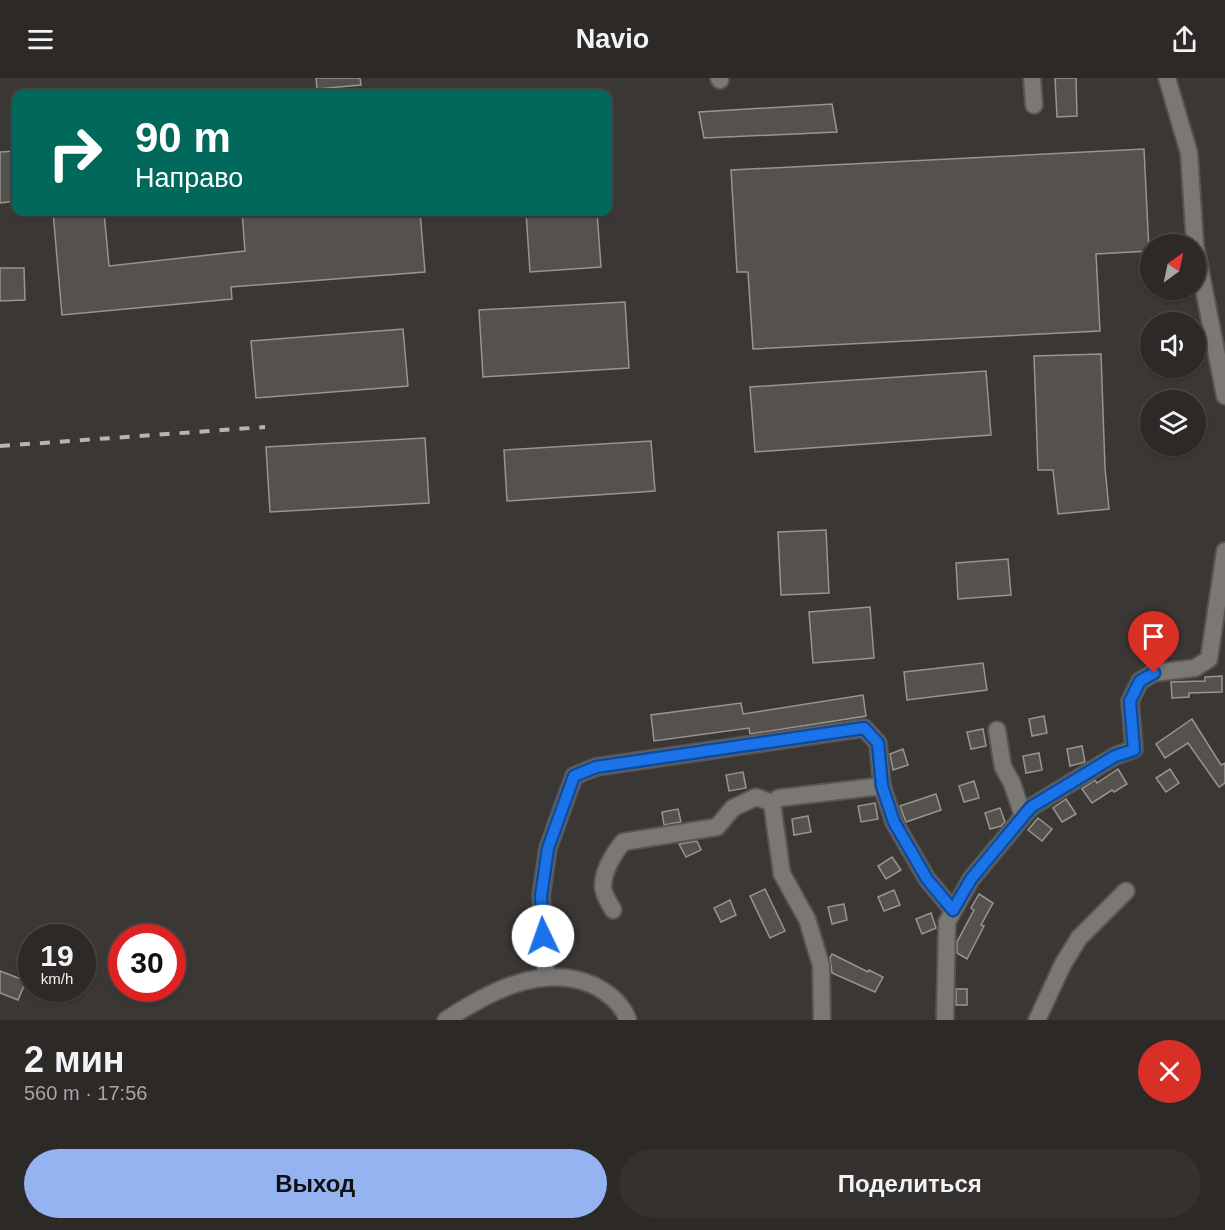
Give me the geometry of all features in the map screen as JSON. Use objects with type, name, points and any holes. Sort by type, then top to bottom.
[{"type":"street","points":[[1032,78],[1034,105]]},
{"type":"street","points":[[1167,78],[1189,153],[1194,234]]},
{"type":"street","points":[[1206,300],[1225,396]]},
{"type":"street","points":[[945,1020],[947,922],[971,879],[1031,807],[1115,756],[1134,750],[1130,701],[1140,681],[1154,673],[1195,669],[1209,658],[1225,551]]},
{"type":"street","points":[[546,976],[541,896],[548,848],[574,776],[596,767],[864,728],[878,743],[882,786],[894,822],[927,879],[953,910]]},
{"type":"street","points":[[997,730],[1003,767],[1012,783],[1023,816]]},
{"type":"street","points":[[772,803],[779,798],[882,786]]},
{"type":"street","points":[[613,910],[603,889],[606,871],[613,855],[623,843],[717,827],[733,808],[756,797],[772,803]]},
{"type":"street","points":[[772,803],[782,874],[807,918],[821,965],[822,1020]]},
{"type":"street","points":[[1037,1020],[1063,964],[1079,938],[1126,891]]},
{"type":"street","points":[[446,1020],[501,989],[546,976],[568,977],[603,990],[620,1004],[628,1020]]},
{"type":"building","points":[[316,78],[360,78],[361,85],[317,89]]},
{"type":"building","points":[[1055,78],[1076,78],[1077,116],[1057,117]]},
{"type":"building","points":[[832,104],[837,132],[704,138],[699,112]]},
{"type":"building","points":[[1144,149],[1148,234],[1140,234],[1140,252],[1096,254],[1100,331],[753,349],[748,272],[737,272],[731,170]]},
{"type":"building","points":[[12,151],[12,202],[0,203],[0,152]]},
{"type":"building","points":[[53,216],[104,216],[109,266],[245,251],[242,216],[420,216],[425,272],[231,287],[232,299],[62,315]]},
{"type":"building","points":[[526,216],[597,216],[601,267],[530,272]]},
{"type":"building","points":[[0,268],[24,268],[25,300],[0,301]]},
{"type":"building","points":[[625,302],[629,368],[483,377],[479,310]]},
{"type":"building","points":[[403,329],[408,386],[256,398],[251,341]]},
{"type":"building","points":[[1101,354],[1105,468],[1109,509],[1058,514],[1053,470],[1038,470],[1034,356]]},
{"type":"building","points":[[986,371],[991,435],[755,452],[750,387]]},
{"type":"building","points":[[425,438],[429,503],[270,512],[266,447]]},
{"type":"building","points":[[651,441],[655,491],[507,501],[504,450]]},
{"type":"building","points":[[826,530],[829,593],[781,595],[778,532]]},
{"type":"building","points":[[1008,559],[1011,595],[958,599],[956,563]]},
{"type":"building","points":[[870,607],[874,658],[813,663],[809,612]]},
{"type":"building","points":[[983,663],[987,690],[907,700],[904,672]]},
{"type":"building","points":[[1222,676],[1222,692],[1189,693],[1189,697],[1172,698],[1171,682],[1205,681],[1205,677]]},
{"type":"building","points":[[863,695],[866,716],[750,734],[749,728],[654,741],[651,715],[741,703],[743,714]]},
{"type":"building","points":[[1044,716],[1047,733],[1032,736],[1029,719]]},
{"type":"building","points":[[1192,719],[1221,765],[1225,763],[1225,783],[1219,787],[1188,743],[1165,758],[1156,744]]},
{"type":"building","points":[[983,729],[986,746],[971,749],[967,732]]},
{"type":"building","points":[[1082,746],[1085,762],[1070,766],[1067,749]]},
{"type":"building","points":[[903,749],[908,765],[893,770],[890,754]]},
{"type":"building","points":[[1039,753],[1042,770],[1026,773],[1023,756]]},
{"type":"building","points":[[1118,769],[1127,784],[1114,792],[1112,790],[1092,803],[1082,789],[1095,780],[1097,783]]},
{"type":"building","points":[[1170,769],[1179,783],[1166,792],[1156,778]]},
{"type":"building","points":[[743,772],[746,788],[729,791],[726,775]]},
{"type":"building","points":[[974,781],[979,798],[964,802],[959,786]]},
{"type":"building","points":[[936,794],[941,810],[906,822],[900,806]]},
{"type":"building","points":[[1066,799],[1076,814],[1062,822],[1053,808]]},
{"type":"building","points":[[875,803],[878,819],[861,822],[858,806]]},
{"type":"building","points":[[1000,808],[1005,822],[1001,826],[990,829],[985,813]]},
{"type":"building","points":[[678,809],[681,822],[664,825],[662,812]]},
{"type":"building","points":[[808,816],[811,832],[794,835],[792,819]]},
{"type":"building","points":[[1038,818],[1052,829],[1042,841],[1028,830]]},
{"type":"building","points":[[697,841],[701,850],[686,857],[679,844]]},
{"type":"building","points":[[892,857],[901,870],[886,879],[878,866]]},
{"type":"building","points":[[765,889],[785,931],[770,938],[750,896]]},
{"type":"building","points":[[894,890],[900,905],[884,911],[878,897]]},
{"type":"building","points":[[979,894],[993,903],[967,959],[957,953],[957,942],[974,910],[971,908]]},
{"type":"building","points":[[730,900],[736,915],[721,922],[714,908]]},
{"type":"building","points":[[844,904],[847,920],[832,924],[828,907]]},
{"type":"building","points":[[931,913],[936,928],[922,934],[916,919]]},
{"type":"building","points":[[832,954],[883,977],[875,992],[832,973],[830,958]]},
{"type":"building","points":[[0,971],[18,978],[18,1000],[0,993]]},
{"type":"building","points":[[956,989],[967,989],[967,1005],[956,1005]]},
{"type":"railway","points":[[0,446],[265,427]]},
{"type":"route","points":[[543,936],[541,896],[548,848],[574,776],[596,767],[864,728],[878,743],[882,786],[894,822],[927,879],[953,910],[971,879],[1031,807],[1115,756],[1134,750],[1130,701],[1140,681],[1154,673]]}]
